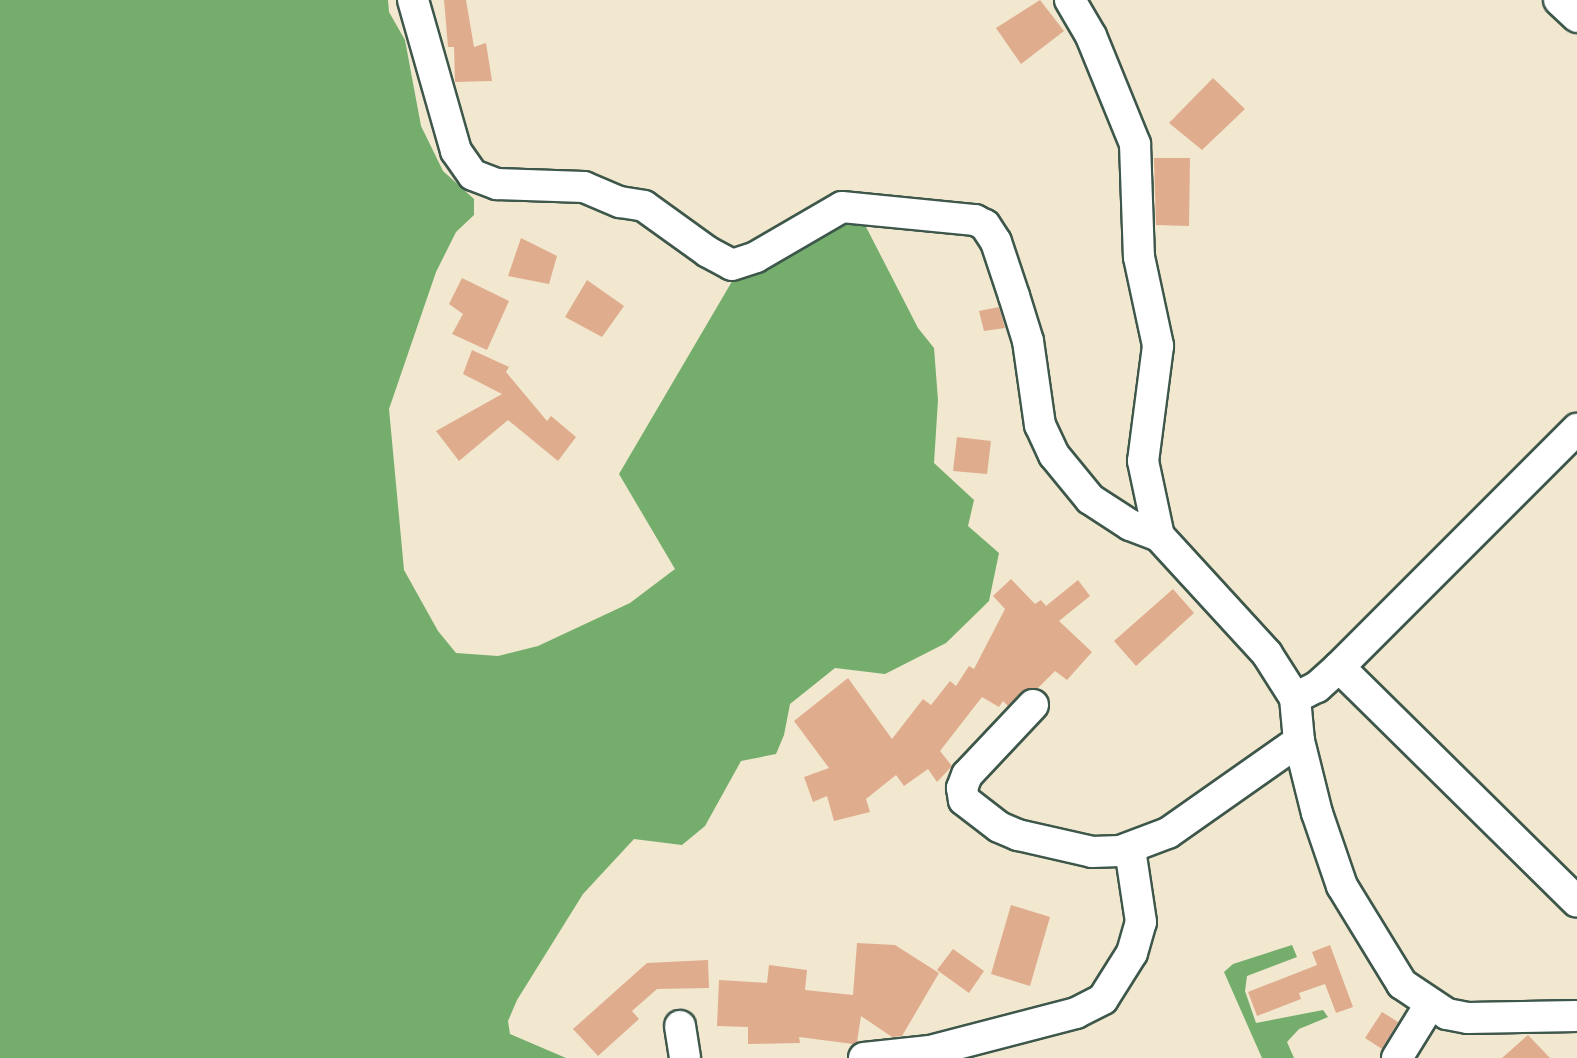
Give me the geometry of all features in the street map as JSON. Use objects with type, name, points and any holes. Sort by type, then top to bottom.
[{"type":"street","points":[[413,0],[456,151],[473,175],[497,184],[584,187],[620,202],[644,206],[708,252],[732,265],[756,257],[842,207],[975,220],[985,225],[996,242],[1028,341],[1040,425],[1054,455],[1076,486],[1100,507],[1130,525],[1159,536],[1267,654],[1295,698],[1299,741],[1317,813],[1342,886],[1388,967],[1402,984],[1429,1006],[1468,1018],[1577,1016]]},
{"type":"street","points":[[1070,0],[1091,36],[1135,144],[1139,257],[1158,346],[1143,461],[1159,536]]},
{"type":"street","points":[[1559,0],[1577,17]]},
{"type":"street","points":[[1295,698],[1317,687],[1339,667],[1577,429]]},
{"type":"street","points":[[1339,667],[1577,902]]},
{"type":"street","points":[[1033,705],[967,775],[962,788],[964,800],[999,827],[1018,835],[1092,852],[1130,849],[1168,833],[1299,741]]},
{"type":"street","points":[[864,1058],[997,1045],[1093,1006],[1113,987],[1132,953],[1141,922],[1130,849]]},
{"type":"street","points":[[1397,1058],[1429,1006]]},
{"type":"street","points":[[680,1026],[685,1058]]},
{"type":"green space","points":[[0,0],[388,0],[389,12],[405,40],[421,126],[443,171],[474,199],[474,215],[456,232],[436,272],[389,409],[404,570],[438,631],[456,653],[498,656],[538,646],[630,603],[675,569],[619,474],[734,278],[818,225],[864,223],[918,328],[934,348],[938,400],[934,463],[974,500],[968,526],[999,553],[989,601],[946,643],[885,674],[835,668],[790,704],[784,735],[776,754],[741,761],[705,826],[682,845],[634,839],[583,894],[517,1000],[508,1021],[510,1034],[566,1058],[0,1058]]},
{"type":"green space","points":[[1292,945],[1297,957],[1247,976],[1245,991],[1256,1023],[1323,1010],[1328,1017],[1299,1029],[1287,1042],[1294,1058],[1262,1058],[1224,972],[1233,964]]},
{"type":"building","points":[[444,0],[466,0],[474,47],[486,43],[492,81],[455,82],[454,47],[448,47]]},
{"type":"building","points":[[1040,0],[1064,31],[1021,64],[996,28]]},
{"type":"building","points":[[1213,78],[1245,109],[1202,150],[1169,123]]},
{"type":"building","points":[[1154,158],[1190,158],[1189,226],[1156,225]]},
{"type":"building","points":[[521,238],[557,256],[549,284],[508,276]]},
{"type":"building","points":[[462,278],[509,301],[487,350],[452,334],[463,314],[449,304]]},
{"type":"building","points":[[587,280],[624,306],[602,337],[565,317]]},
{"type":"building","points":[[999,307],[1005,328],[984,331],[979,311]]},
{"type":"building","points":[[472,350],[509,367],[506,372],[547,421],[551,416],[576,437],[558,461],[508,420],[459,461],[436,431],[502,394],[463,374]]},
{"type":"building","points":[[957,437],[991,441],[987,474],[953,471]]},
{"type":"building","points":[[1011,579],[1035,604],[1041,600],[1046,606],[1078,580],[1090,596],[1059,621],[1092,652],[1067,680],[1055,671],[1038,688],[1021,692],[1008,706],[1003,701],[999,707],[982,697],[940,751],[952,766],[937,782],[928,769],[904,786],[896,775],[866,799],[870,812],[834,821],[827,796],[813,802],[804,777],[829,768],[794,721],[848,678],[892,739],[923,699],[931,705],[950,681],[956,686],[969,666],[974,669],[1005,609],[993,596]]},
{"type":"building","points":[[1173,589],[1194,613],[1136,666],[1114,641]]},
{"type":"building","points":[[1011,905],[1050,917],[1030,986],[991,974]]},
{"type":"building","points":[[857,943],[895,945],[939,973],[902,1036],[892,1037],[861,1016],[857,1042],[853,1044],[799,1037],[800,1043],[748,1044],[748,1027],[717,1026],[719,980],[767,983],[769,965],[807,970],[805,990],[853,995]]},
{"type":"building","points":[[1330,945],[1353,1007],[1336,1013],[1325,984],[1299,993],[1301,999],[1257,1016],[1248,992],[1317,965],[1312,952]]},
{"type":"building","points":[[953,949],[984,971],[969,993],[937,970]]},
{"type":"building","points":[[708,960],[709,988],[657,989],[632,1011],[639,1019],[598,1056],[573,1029],[647,963]]},
{"type":"building","points":[[1382,1012],[1398,1022],[1382,1049],[1365,1038]]},
{"type":"building","points":[[1528,1035],[1550,1058],[1502,1058]]}]
